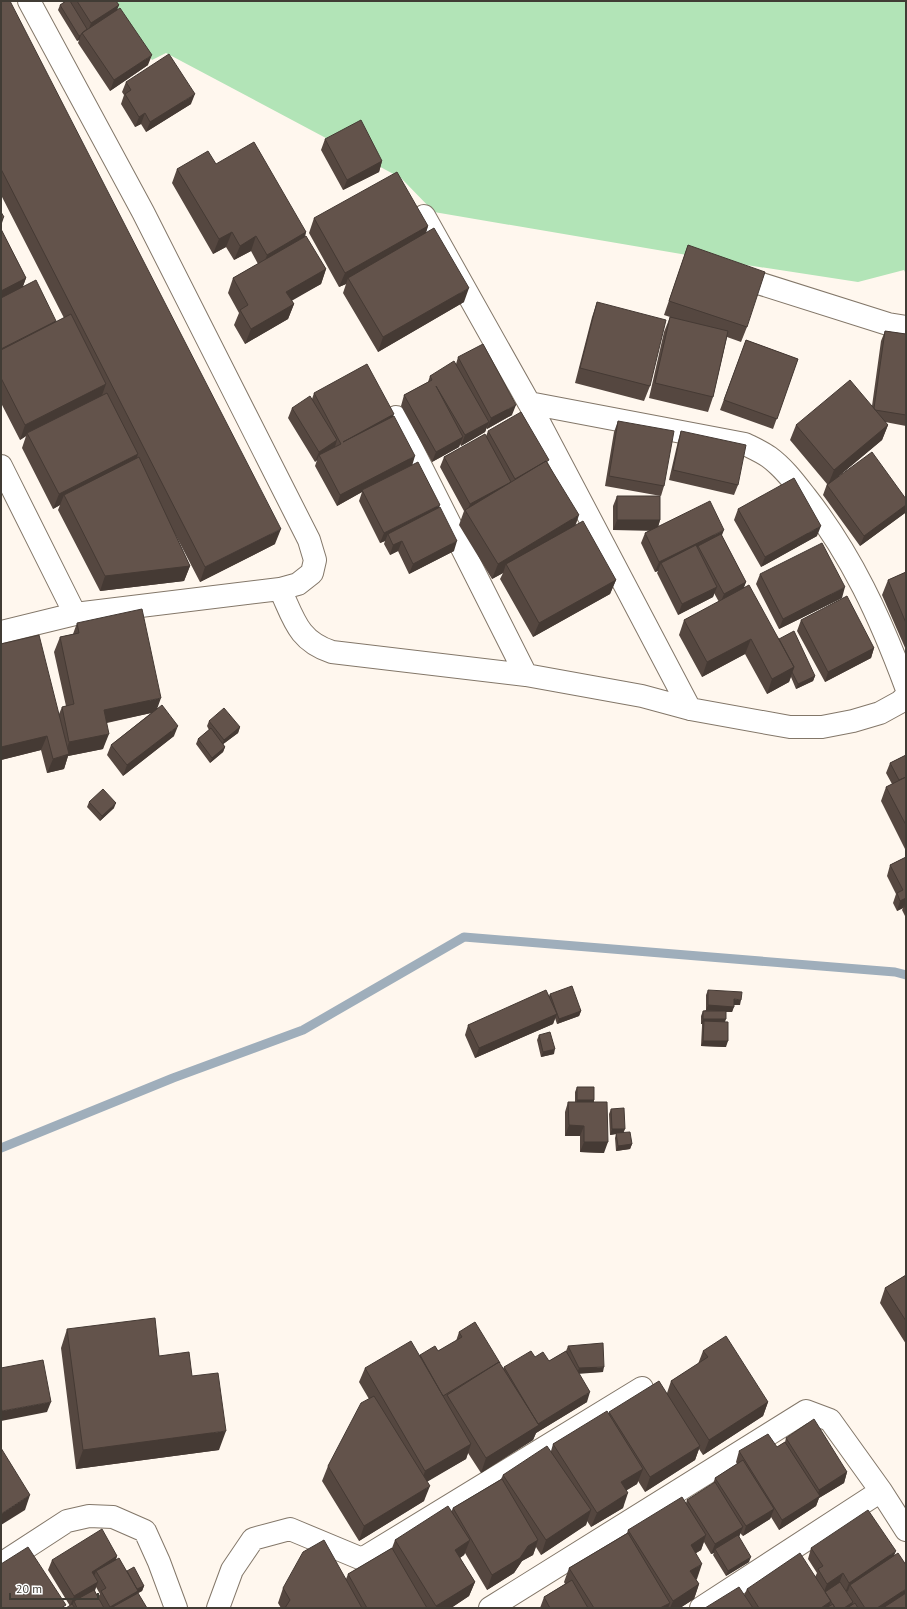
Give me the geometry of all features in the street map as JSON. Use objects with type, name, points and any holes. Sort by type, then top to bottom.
[{"type":"street","points":[[1,632],[75,614],[280,590],[298,584],[312,573],[315,560],[309,540],[143,212],[29,1]]},
{"type":"street","points":[[424,216],[529,403],[690,708]]},
{"type":"street","points":[[730,274],[888,324],[906,327]]},
{"type":"street","points":[[529,403],[745,444],[769,457],[790,476],[814,507],[846,555],[867,591],[886,633],[906,687]]},
{"type":"street","points":[[396,417],[526,675]]},
{"type":"street","points":[[1,466],[75,614]]},
{"type":"street","points":[[280,590],[299,630],[310,641],[324,649],[340,653],[526,675],[642,696],[690,708],[790,727],[822,727],[854,722],[880,713],[900,702],[906,696]]},
{"type":"street","points":[[218,1608],[232,1570],[253,1540],[290,1529],[362,1559],[642,1388]]},
{"type":"street","points":[[490,1608],[806,1411],[830,1420],[881,1491],[906,1530]]},
{"type":"street","points":[[701,1608],[881,1491]]},
{"type":"street","points":[[1,1564],[67,1521],[89,1516],[113,1517],[145,1531],[159,1562],[176,1608]]},
{"type":"green space","points":[[109,1],[906,1],[906,274],[904,270],[858,282],[740,264],[434,212],[401,178],[166,53],[152,60]]},
{"type":"building","points":[[1,1],[10,1],[281,529],[205,567],[1,169]]},
{"type":"building","points":[[66,1],[70,1],[87,29],[79,36],[60,5]]},
{"type":"building","points":[[77,1],[116,1],[119,5],[91,23]]},
{"type":"building","points":[[120,8],[152,55],[114,80],[82,33]]},
{"type":"building","points":[[169,54],[195,94],[150,122],[145,113],[139,117],[125,94],[131,90],[126,82]]},
{"type":"building","points":[[361,120],[382,161],[347,180],[325,139]]},
{"type":"building","points":[[254,142],[306,232],[267,255],[256,236],[240,246],[232,232],[219,239],[177,169],[208,151],[216,164]]},
{"type":"building","points":[[397,172],[428,226],[345,273],[314,218]]},
{"type":"building","points":[[1,212],[4,217],[1,219]]},
{"type":"building","points":[[434,228],[469,288],[383,337],[348,278]]},
{"type":"building","points":[[1,229],[26,278],[1,291]]},
{"type":"building","points":[[306,236],[326,269],[286,292],[294,304],[251,329],[240,310],[248,305],[233,278]]},
{"type":"building","points":[[688,245],[765,272],[747,327],[669,301]]},
{"type":"building","points":[[36,280],[56,321],[1,349],[1,298]]},
{"type":"building","points":[[597,302],[666,320],[650,386],[580,368]]},
{"type":"building","points":[[71,314],[106,384],[25,425],[1,378],[1,350]]},
{"type":"building","points":[[670,317],[728,331],[713,397],[655,383]]},
{"type":"building","points":[[885,331],[906,334],[906,415],[875,410],[874,408]]},
{"type":"building","points":[[746,340],[798,359],[777,419],[724,400]]},
{"type":"building","points":[[483,344],[516,405],[491,418],[458,357]]},
{"type":"building","points":[[454,361],[489,422],[465,435],[436,386],[463,437],[436,452],[404,395],[432,380],[430,376]]},
{"type":"building","points":[[367,364],[394,414],[343,442],[394,416],[415,456],[340,495],[319,455],[341,444],[314,393]]},
{"type":"building","points":[[850,380],[888,425],[834,470],[796,425]]},
{"type":"building","points":[[107,393],[138,454],[59,494],[27,433]]},
{"type":"building","points":[[310,396],[337,440],[319,452],[292,408]]},
{"type":"building","points":[[521,412],[549,460],[515,479],[488,431]]},
{"type":"building","points":[[618,421],[674,431],[664,486],[609,476]]},
{"type":"building","points":[[681,431],[746,445],[738,485],[673,470]]},
{"type":"building","points":[[485,434],[511,482],[470,504],[444,457]]},
{"type":"building","points":[[872,452],[906,499],[906,505],[864,536],[827,485]]},
{"type":"building","points":[[139,457],[190,566],[105,576],[64,495]]},
{"type":"building","points":[[546,461],[579,515],[498,564],[465,510]]},
{"type":"building","points":[[418,462],[440,505],[384,533],[362,490]]},
{"type":"building","points":[[794,478],[821,526],[765,557],[738,509]]},
{"type":"building","points":[[617,496],[660,496],[660,520],[617,520]]},
{"type":"building","points":[[710,501],[724,530],[659,562],[645,533]]},
{"type":"building","points":[[440,507],[457,541],[413,564],[402,541],[393,545],[388,534]]},
{"type":"building","points":[[583,521],[616,580],[539,623],[506,564]]},
{"type":"building","points":[[721,534],[746,582],[724,594],[698,546]]},
{"type":"building","points":[[822,543],[845,587],[783,619],[760,574]]},
{"type":"building","points":[[696,545],[717,587],[682,604],[661,563]]},
{"type":"building","points":[[906,572],[906,623],[888,580]]},
{"type":"building","points":[[749,585],[794,667],[772,679],[751,639],[707,662],[684,620]]},
{"type":"building","points":[[847,596],[874,648],[828,672],[801,620]]},
{"type":"building","points":[[142,609],[161,698],[104,710],[109,734],[69,742],[62,707],[74,704],[60,637],[79,633],[77,623]]},
{"type":"building","points":[[794,631],[815,676],[798,684],[792,672],[794,667],[779,639]]},
{"type":"building","points":[[39,635],[69,754],[53,759],[47,736],[1,747],[1,644]]},
{"type":"building","points":[[162,705],[178,726],[127,765],[111,745]]},
{"type":"building","points":[[224,708],[240,727],[224,740],[209,721]]},
{"type":"building","points":[[211,728],[225,747],[212,758],[198,739]]},
{"type":"building","points":[[906,755],[906,777],[899,780],[890,763]]},
{"type":"building","points":[[906,777],[906,825],[886,787]]},
{"type":"building","points":[[103,789],[116,803],[102,816],[89,802]]},
{"type":"building","points":[[906,857],[906,898],[900,901],[897,893],[903,890],[890,865]]},
{"type":"building","points":[[572,986],[581,1011],[559,1019],[550,994]]},
{"type":"building","points":[[546,990],[557,1014],[479,1048],[468,1025]]},
{"type":"building","points":[[708,990],[742,992],[741,1000],[734,999],[734,1007],[708,1005]]},
{"type":"building","points":[[703,1011],[726,1011],[726,1019],[703,1019]]},
{"type":"building","points":[[704,1021],[728,1022],[728,1041],[703,1041]]},
{"type":"building","points":[[550,1032],[555,1049],[543,1052],[539,1035]]},
{"type":"building","points":[[577,1087],[594,1087],[594,1100],[577,1100]]},
{"type":"building","points":[[568,1102],[607,1102],[608,1142],[584,1142],[584,1126],[569,1125]]},
{"type":"building","points":[[624,1108],[625,1129],[612,1129],[611,1109]]},
{"type":"building","points":[[630,1132],[632,1144],[618,1146],[616,1133]]},
{"type":"building","points":[[906,1275],[906,1321],[885,1288]]},
{"type":"building","points":[[155,1318],[159,1356],[189,1352],[192,1376],[218,1373],[226,1431],[83,1450],[67,1329]]},
{"type":"building","points":[[475,1322],[500,1363],[499,1362],[443,1396],[420,1355],[435,1346],[438,1351],[462,1337],[459,1332]]},
{"type":"building","points":[[726,1336],[768,1402],[709,1440],[671,1381],[708,1357],[703,1351]]},
{"type":"building","points":[[411,1341],[471,1444],[425,1471],[365,1368]]},
{"type":"building","points":[[603,1343],[604,1367],[579,1368],[568,1346]]},
{"type":"building","points":[[531,1351],[535,1357],[543,1352],[549,1361],[566,1351],[590,1392],[538,1424],[504,1367]]},
{"type":"building","points":[[43,1360],[51,1402],[2,1411],[1,1368]]},
{"type":"building","points":[[499,1362],[539,1425],[486,1458],[447,1395]]},
{"type":"building","points":[[659,1381],[700,1446],[650,1477],[609,1412]]},
{"type":"building","points":[[374,1396],[430,1486],[364,1526],[328,1466],[361,1403]]},
{"type":"building","points":[[607,1411],[643,1469],[621,1482],[628,1493],[597,1513],[553,1444]]},
{"type":"building","points":[[814,1419],[847,1472],[819,1490],[786,1438]]},
{"type":"building","points":[[768,1434],[777,1447],[785,1442],[820,1496],[782,1520],[739,1451]]},
{"type":"building","points":[[547,1446],[591,1510],[546,1540],[503,1475]]},
{"type":"building","points":[[1,1448],[30,1495],[1,1514]]},
{"type":"building","points":[[743,1460],[774,1509],[746,1526],[715,1478]]},
{"type":"building","points":[[502,1479],[538,1540],[528,1546],[520,1558],[492,1575],[453,1508]]},
{"type":"building","points":[[715,1482],[743,1527],[715,1544],[687,1500]]},
{"type":"building","points":[[682,1497],[706,1535],[691,1545],[702,1564],[690,1571],[699,1584],[673,1601],[628,1530]]},
{"type":"building","points":[[448,1506],[470,1540],[455,1550],[475,1582],[436,1606],[395,1540]]},
{"type":"building","points":[[868,1510],[896,1551],[849,1583],[843,1573],[827,1584],[818,1569],[823,1566],[811,1548]]},
{"type":"building","points":[[102,1529],[117,1556],[92,1572],[98,1582],[74,1596],[52,1560]]},
{"type":"building","points":[[628,1533],[670,1603],[660,1608],[594,1608],[569,1568]]},
{"type":"building","points":[[738,1535],[751,1557],[728,1571],[715,1549]]},
{"type":"building","points":[[324,1540],[362,1608],[285,1608],[290,1600],[283,1588],[303,1552]]},
{"type":"building","points":[[28,1547],[66,1605],[61,1608],[1,1607],[1,1564]]},
{"type":"building","points":[[392,1548],[427,1608],[367,1608],[348,1574]]},
{"type":"building","points":[[800,1553],[831,1601],[821,1608],[759,1608],[747,1589]]},
{"type":"building","points":[[898,1553],[906,1565],[906,1589],[877,1608],[865,1608],[850,1585]]},
{"type":"building","points":[[119,1558],[138,1591],[110,1607],[101,1591],[106,1588],[96,1571]]},
{"type":"building","points":[[134,1567],[144,1586],[137,1589],[127,1571]]},
{"type":"building","points":[[572,1580],[588,1608],[550,1608],[544,1597]]},
{"type":"building","points":[[840,1582],[853,1602],[844,1608],[835,1608],[825,1592]]},
{"type":"building","points":[[739,1587],[753,1608],[705,1608]]},
{"type":"building","points":[[94,1590],[104,1608],[77,1608],[74,1601]]},
{"type":"building","points":[[138,1593],[147,1608],[111,1608]]},
{"type":"building","points":[[906,1593],[906,1608],[883,1608]]},
{"type":"building","points":[[855,1603],[858,1608],[847,1608]]},
{"type":"building","points":[[72,1604],[75,1608],[66,1608]]},
{"type":"building","points":[[833,1604],[835,1608],[826,1608]]},
{"type":"waterway","points":[[1,1148],[173,1078],[303,1030],[464,937],[895,972],[906,975]]}]
